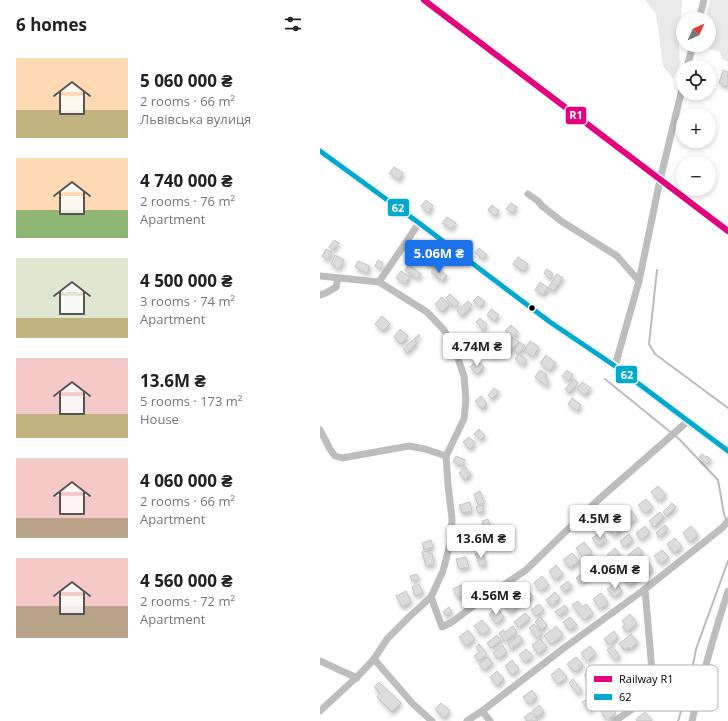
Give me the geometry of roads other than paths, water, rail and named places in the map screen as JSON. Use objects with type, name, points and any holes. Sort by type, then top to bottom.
[{"type":"main road","points":[[320,151],[419,223],[550,322],[615,366],[728,451]]},
{"type":"street","points":[[701,12],[704,0]]},
{"type":"street","points":[[615,366],[639,281],[660,180],[679,100]]},
{"type":"street","points":[[528,194],[561,221],[618,256],[639,281]]},
{"type":"street","points":[[379,282],[419,223]]},
{"type":"street","points":[[320,276],[379,282],[427,312],[444,330],[456,353],[464,376],[466,400],[464,419],[446,456],[452,518],[450,540],[443,571],[430,597],[388,639],[374,659],[357,678],[320,711]]},
{"type":"street","points":[[320,295],[326,294],[336,287],[338,278]]},
{"type":"street","points":[[430,597],[442,627],[452,622],[526,570],[598,500],[688,421]]},
{"type":"street","points":[[320,430],[335,456],[342,458],[409,446],[426,449],[446,456]]},
{"type":"street","points":[[467,721],[645,589],[722,528],[728,521]]},
{"type":"street","points":[[645,589],[652,665]]},
{"type":"street","points":[[706,665],[728,592]]},
{"type":"street","points":[[374,659],[413,704],[432,721]]},
{"type":"street","points":[[320,661],[357,678]]},
{"type":"street","points":[[482,710],[490,721]]},
{"type":"street","points":[[615,721],[629,711]]},
{"type":"street","points":[[692,721],[694,711]]},
{"type":"waterway","points":[[657,270],[649,344],[655,354],[728,408]]},
{"type":"waterway","points":[[605,379],[679,439],[718,480],[726,520]]},
{"type":"waterway","points":[[693,665],[696,649],[728,561]]},
{"type":"waterway","points":[[678,721],[681,711]]},
{"type":"rail line","name":"R1","points":[[424,0],[728,231]]}]
